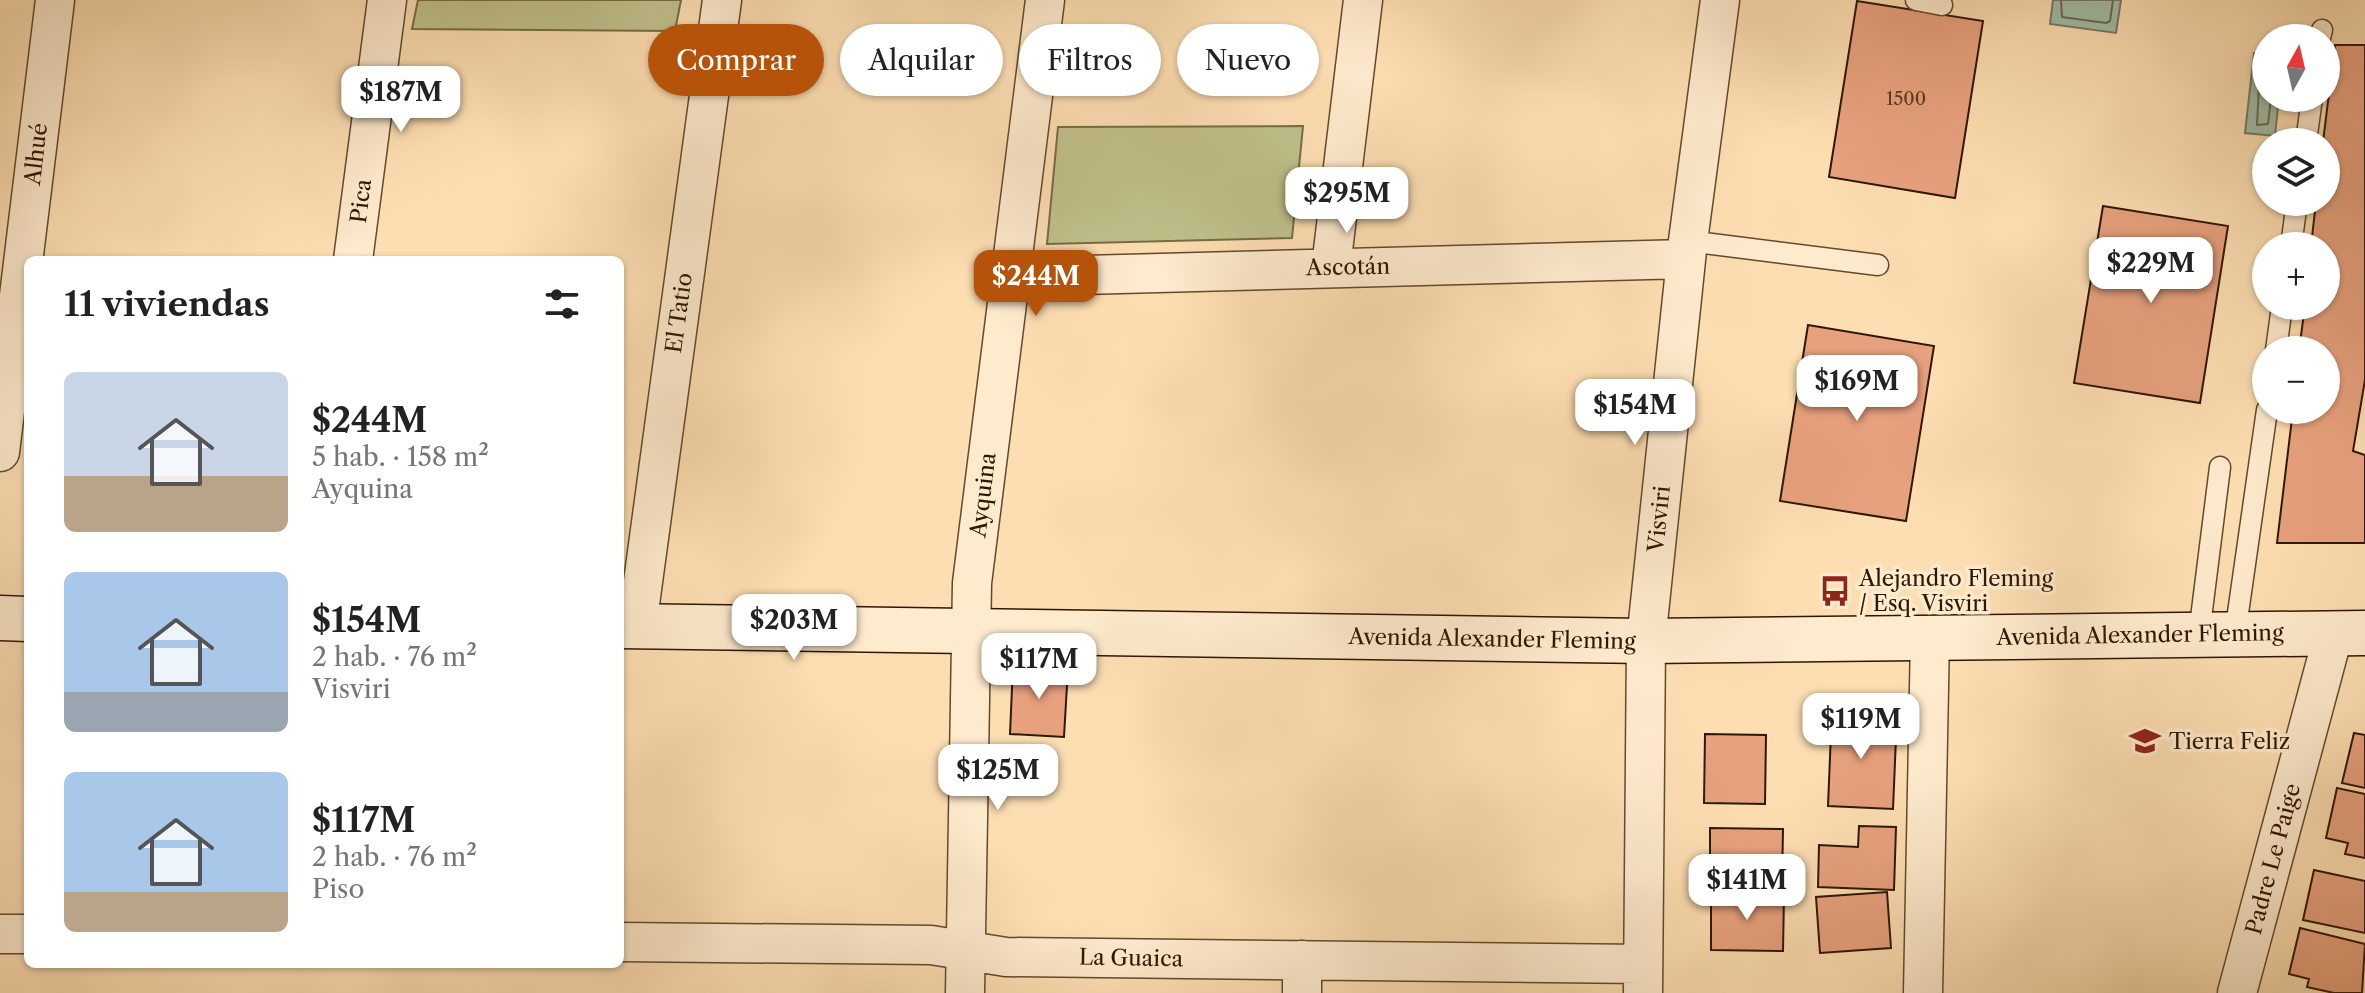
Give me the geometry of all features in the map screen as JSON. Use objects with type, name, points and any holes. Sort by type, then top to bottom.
[{"type":"main road","points":[[0,618],[24,619]]},
{"type":"main road","name":"Avenida Alexander Fleming","points":[[629,626],[1646,641],[2349,632]]},
{"type":"street","name":"Alhué","points":[[0,452],[55,0]]},
{"type":"street","name":"Pica","points":[[354,256],[387,0]]},
{"type":"street","name":"El Tatio","points":[[629,626],[722,0]]},
{"type":"street","name":"Ayquina","points":[[965,993],[972,583],[1045,0]]},
{"type":"street","points":[[1331,267],[1363,0]]},
{"type":"street","name":"Visviri","points":[[1643,978],[1646,641],[1687,250],[1720,0]]},
{"type":"street","name":"Ascotán","points":[[1010,277],[1331,267],[1687,250]]},
{"type":"street","name":"Padre Le Paige","points":[[2237,993],[2349,632]]},
{"type":"street","points":[[1923,993],[1930,637]]},
{"type":"street","points":[[0,934],[24,934]]},
{"type":"street","name":"La Guaica","points":[[624,942],[931,945],[1006,957],[1302,976],[1643,978]]},
{"type":"lane","points":[[1916,0],[1942,5]]},
{"type":"lane","points":[[1687,250],[1878,265]]},
{"type":"lane","points":[[2217,634],[2264,424]]},
{"type":"lane","points":[[2217,634],[2220,467]]},
{"type":"green space","points":[[418,0],[681,0],[676,24],[648,24],[648,31],[412,29]]},
{"type":"green space","points":[[1303,126],[1292,238],[1047,244],[1058,127]]},
{"type":"water","points":[[2053,0],[2121,0],[2116,33],[2050,24]]},
{"type":"water","points":[[2252,71],[2252,112],[2278,112],[2276,128],[2252,128],[2252,134],[2245,133]]},
{"type":"building","points":[[1857,1],[1983,21],[1955,198],[1829,177]]},
{"type":"building","points":[[2340,45],[2365,45],[2365,380],[2353,451],[2365,455],[2365,543],[2277,543],[2291,424],[2340,424],[2340,336],[2301,336],[2303,320],[2340,320],[2340,232],[2313,232],[2314,216],[2340,216],[2340,128],[2325,128],[2327,112],[2340,112]]},
{"type":"building","points":[[2103,206],[2228,226],[2200,403],[2074,383]]},
{"type":"building","points":[[1808,325],[1934,346],[1906,521],[1780,501]]},
{"type":"building","points":[[1013,665],[1068,668],[1064,737],[1010,734]]},
{"type":"building","points":[[1832,708],[1882,710],[1880,738],[1896,738],[1893,809],[1828,806]]},
{"type":"building","points":[[2354,733],[2365,735],[2365,788],[2342,783]]},
{"type":"building","points":[[1705,734],[1766,735],[1765,804],[1704,803]]},
{"type":"building","points":[[2337,788],[2365,794],[2365,858],[2345,854],[2348,843],[2326,838]]},
{"type":"building","points":[[1859,826],[1896,827],[1894,890],[1818,887],[1819,845],[1858,847]]},
{"type":"building","points":[[1710,828],[1783,829],[1782,887],[1710,887]]},
{"type":"building","points":[[2314,870],[2365,881],[2365,933],[2303,920]]},
{"type":"building","points":[[1887,892],[1891,948],[1820,953],[1816,897]]},
{"type":"building","points":[[1711,893],[1784,895],[1783,951],[1711,950]]},
{"type":"building","points":[[2300,928],[2365,944],[2362,993],[2334,993],[2307,987],[2309,979],[2289,974]]},
{"type":"place","name":"Alejandro Fleming / Esq. Visviri","points":[[1835,591]]},
{"type":"place","name":"Tierra Feliz","points":[[2145,741]]}]
